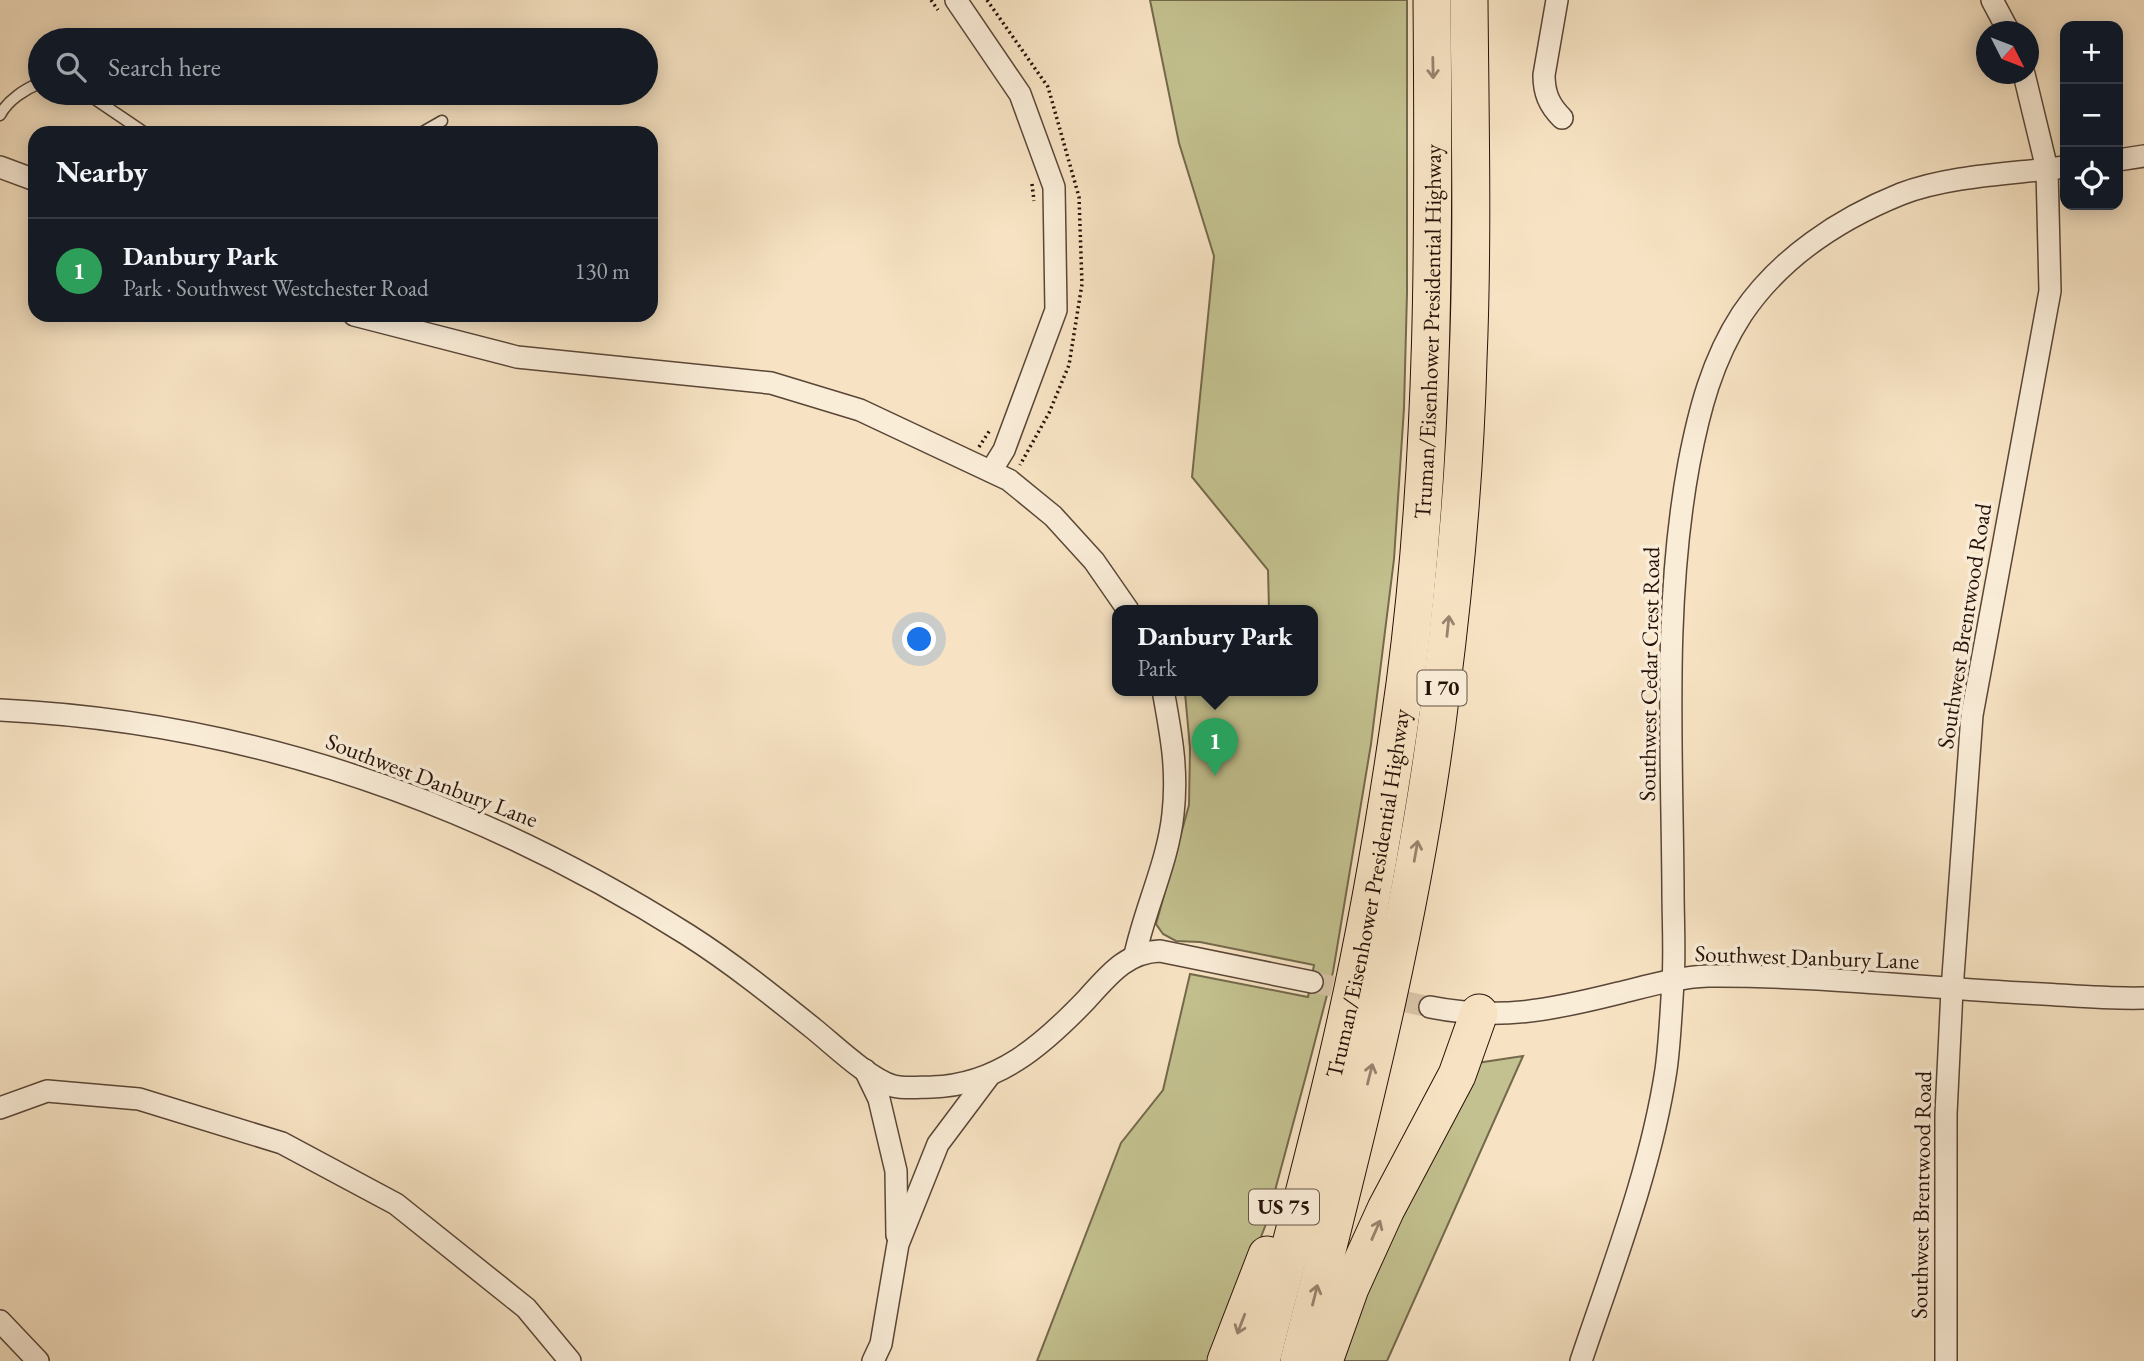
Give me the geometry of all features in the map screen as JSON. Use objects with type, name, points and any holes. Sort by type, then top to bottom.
[{"type":"highway","name":"Truman/Eisenhower Presidential Highway","points":[[1261,1361],[1339,1052],[1361,951],[1385,822],[1405,682],[1416,581],[1432,366],[1432,0]]},
{"type":"highway","name":"Truman/Eisenhower Presidential Highway","points":[[1298,1361],[1384,1016],[1409,896],[1441,692],[1460,514],[1468,361],[1471,232],[1469,1]]},
{"type":"highway","points":[[1324,1361],[1350,1288],[1386,1209],[1458,1075],[1479,1013]]},
{"type":"highway","name":"US 75","points":[[1226,1361],[1283,1213],[1339,1052]]},
{"type":"street","points":[[1556,0],[1544,87],[1547,99],[1562,118]]},
{"type":"street","points":[[1992,0],[2003,21]]},
{"type":"street","points":[[947,5],[1020,94],[1054,187],[1056,310],[1004,450],[991,471]]},
{"type":"street","name":"Southwest Brentwood Road","points":[[1946,1361],[1945,1114],[1972,715],[2050,291],[2056,168],[2027,84]]},
{"type":"street","points":[[2123,158],[2144,156]]},
{"type":"street","points":[[0,167],[28,177]]},
{"type":"street","name":"Southwest Cedar Crest Road","points":[[1581,1361],[1650,1144],[1666,1069],[1673,980],[1672,608],[1677,536],[1699,414],[1724,345],[1743,313],[1765,286],[1791,259],[1838,225],[1904,193],[1942,183],[2056,168]]},
{"type":"street","points":[[381,322],[517,357],[771,383],[860,410],[1009,480],[1054,516],[1094,561],[1125,605]]},
{"type":"street","points":[[1136,955],[1142,921],[1159,875],[1173,815],[1175,750],[1164,696]]},
{"type":"street","name":"Southwest Danbury Lane","points":[[0,710],[134,723],[264,748],[390,787],[478,821],[586,874],[692,938],[783,1004],[865,1070],[893,1086],[967,1084],[989,1076],[1022,1057],[1085,1001],[1124,961],[1136,955]]},
{"type":"street","points":[[1136,955],[1146,951],[1160,951],[1312,982]]},
{"type":"street","name":"Southwest Danbury Lane","points":[[1430,1007],[1479,1013],[1526,1014],[1562,1008],[1673,980],[1706,976],[2144,998]]},
{"type":"street","name":"Southwest Danbury Lane","points":[[865,1070],[879,1099],[896,1171],[898,1244]]},
{"type":"street","points":[[873,1361],[881,1344],[898,1244],[939,1144],[989,1076]]},
{"type":"street","points":[[0,1108],[47,1091],[139,1098],[282,1143],[396,1204],[526,1308],[570,1361]]},
{"type":"street","points":[[0,1321],[38,1361]]},
{"type":"lane","points":[[0,115],[20,93],[28,89]]},
{"type":"lane","points":[[104,105],[135,126]]},
{"type":"lane","points":[[433,126],[442,121]]},
{"type":"path","points":[[931,0],[947,5]]},
{"type":"path","points":[[1031,174],[1035,210]]},
{"type":"path","points":[[971,462],[995,421]]},
{"type":"shaded area","points":[[1150,0],[1407,0],[1407,293],[1404,408],[1394,559],[1371,744],[1333,972],[1266,1224],[1213,1361],[1037,1361],[1121,1143],[1163,1090],[1190,974],[1308,997],[1314,965],[1200,942],[1176,941],[1163,934],[1156,924],[1189,805],[1190,748],[1185,696],[1318,696],[1318,605],[1269,605],[1268,570],[1192,477],[1214,256],[1179,143]]},
{"type":"shaded area","points":[[1523,1056],[1387,1361],[1342,1361],[1379,1253],[1477,1063]]},
{"type":"tunnel","points":[[1312,982],[1430,1007]]},
{"type":"place","name":"Danbury Park","points":[[1215,776]]}]
